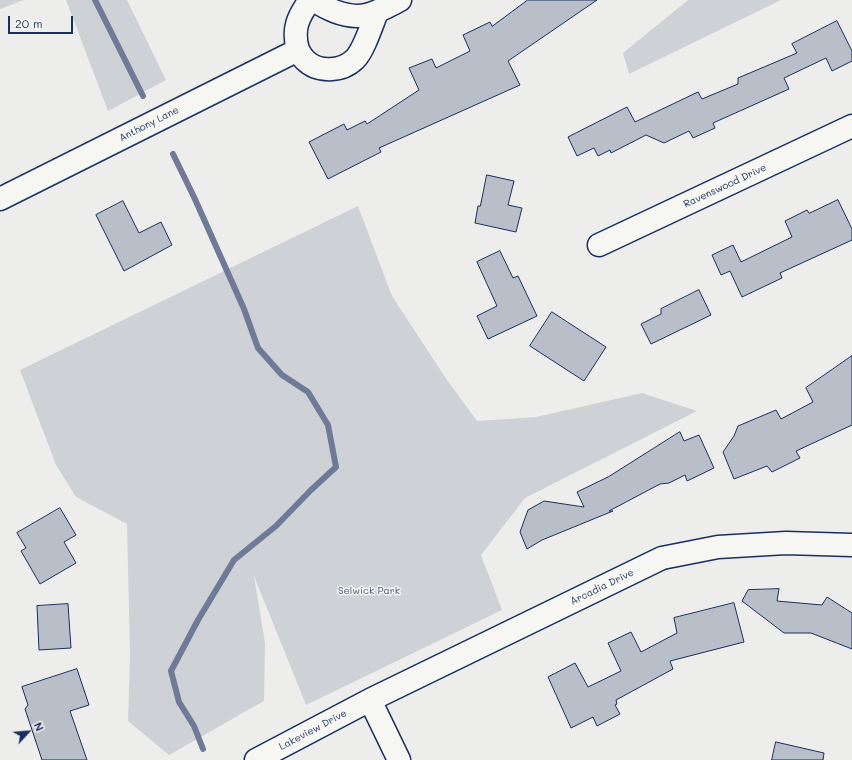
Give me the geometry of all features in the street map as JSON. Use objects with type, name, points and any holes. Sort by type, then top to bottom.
[{"type":"street","points":[[310,0],[302,11],[296,25],[295,40],[298,50],[305,60],[323,70],[341,68],[356,59],[365,42],[377,12]]},
{"type":"street","points":[[315,0],[321,6],[347,16],[366,16],[400,0]]},
{"type":"street","name":"Anthony Lane","points":[[0,199],[298,50]]},
{"type":"street","name":"Ravenswood Drive","points":[[599,245],[852,126]]},
{"type":"street","name":"Arcadia Drive","points":[[370,700],[662,558],[718,547],[786,543],[852,545]]},
{"type":"street","points":[[370,700],[399,760]]},
{"type":"street","name":"Lakeview Drive","points":[[256,760],[370,700]]},
{"type":"green space","points":[[0,0],[24,0],[0,9]]},
{"type":"green space","points":[[66,0],[127,0],[166,80],[108,111]]},
{"type":"green space","points":[[688,0],[781,0],[629,74],[623,53]]},
{"type":"green space","name":"Selwick Park","points":[[358,206],[392,296],[447,380],[477,421],[536,417],[642,393],[697,411],[525,498],[481,555],[502,610],[306,705],[254,576],[265,643],[264,701],[169,755],[128,721],[130,655],[127,524],[76,497],[56,465],[20,370]]},
{"type":"building","points":[[528,0],[597,0],[508,61],[520,85],[379,148],[381,152],[328,179],[309,142],[344,124],[347,130],[365,121],[367,124],[419,90],[409,68],[432,59],[436,68],[470,51],[463,35],[490,22],[492,26]]},
{"type":"building","points":[[837,21],[852,51],[852,61],[832,71],[826,58],[784,78],[789,89],[713,123],[715,128],[693,138],[689,131],[664,143],[646,135],[611,153],[610,150],[598,156],[594,148],[577,156],[568,137],[627,107],[635,122],[698,92],[702,99],[738,84],[738,78],[797,53],[792,44]]},
{"type":"building","points":[[487,175],[514,181],[508,205],[522,208],[516,232],[475,223],[478,206],[480,206]]},
{"type":"building","points":[[838,200],[852,229],[852,240],[780,273],[782,278],[742,297],[730,271],[721,275],[712,255],[733,245],[741,262],[792,237],[785,221],[807,210],[809,213]]},
{"type":"building","points":[[123,201],[139,233],[161,222],[172,245],[124,271],[96,215]]},
{"type":"building","points":[[500,251],[513,278],[518,276],[537,316],[488,339],[477,316],[497,306],[477,262]]},
{"type":"building","points":[[699,290],[711,315],[651,344],[641,324],[661,314],[661,309]]},
{"type":"building","points":[[552,312],[606,347],[584,381],[530,346]]},
{"type":"building","points":[[852,356],[852,425],[796,451],[800,458],[772,472],[767,466],[734,479],[723,452],[734,436],[738,426],[776,410],[781,419],[813,402],[806,388]]},
{"type":"building","points":[[680,432],[684,441],[699,435],[714,468],[687,481],[685,475],[669,483],[660,484],[609,511],[613,511],[542,540],[527,549],[520,532],[528,510],[544,501],[584,507],[577,492],[608,477]]},
{"type":"building","points":[[60,508],[76,535],[64,542],[76,563],[40,584],[21,551],[26,548],[17,533]]},
{"type":"building","points":[[779,589],[777,601],[822,605],[827,597],[852,613],[852,649],[811,633],[784,633],[742,601],[748,590]]},
{"type":"building","points":[[734,603],[744,642],[670,661],[673,669],[616,700],[617,704],[615,705],[620,714],[597,726],[593,717],[571,728],[548,677],[575,663],[588,687],[621,671],[608,643],[631,632],[641,652],[677,633],[674,618]]},
{"type":"building","points":[[68,604],[71,648],[39,650],[37,606]]},
{"type":"building","points":[[77,669],[89,705],[70,711],[87,760],[42,760],[25,709],[28,705],[22,687]]},
{"type":"building","points":[[776,742],[824,753],[823,760],[772,760]]},
{"type":"waterway","points":[[95,0],[143,96]]},
{"type":"waterway","points":[[173,154],[244,309],[258,348],[282,375],[308,392],[328,425],[336,467],[276,526],[234,560],[198,620],[171,671],[179,702],[194,726],[203,749]]}]
